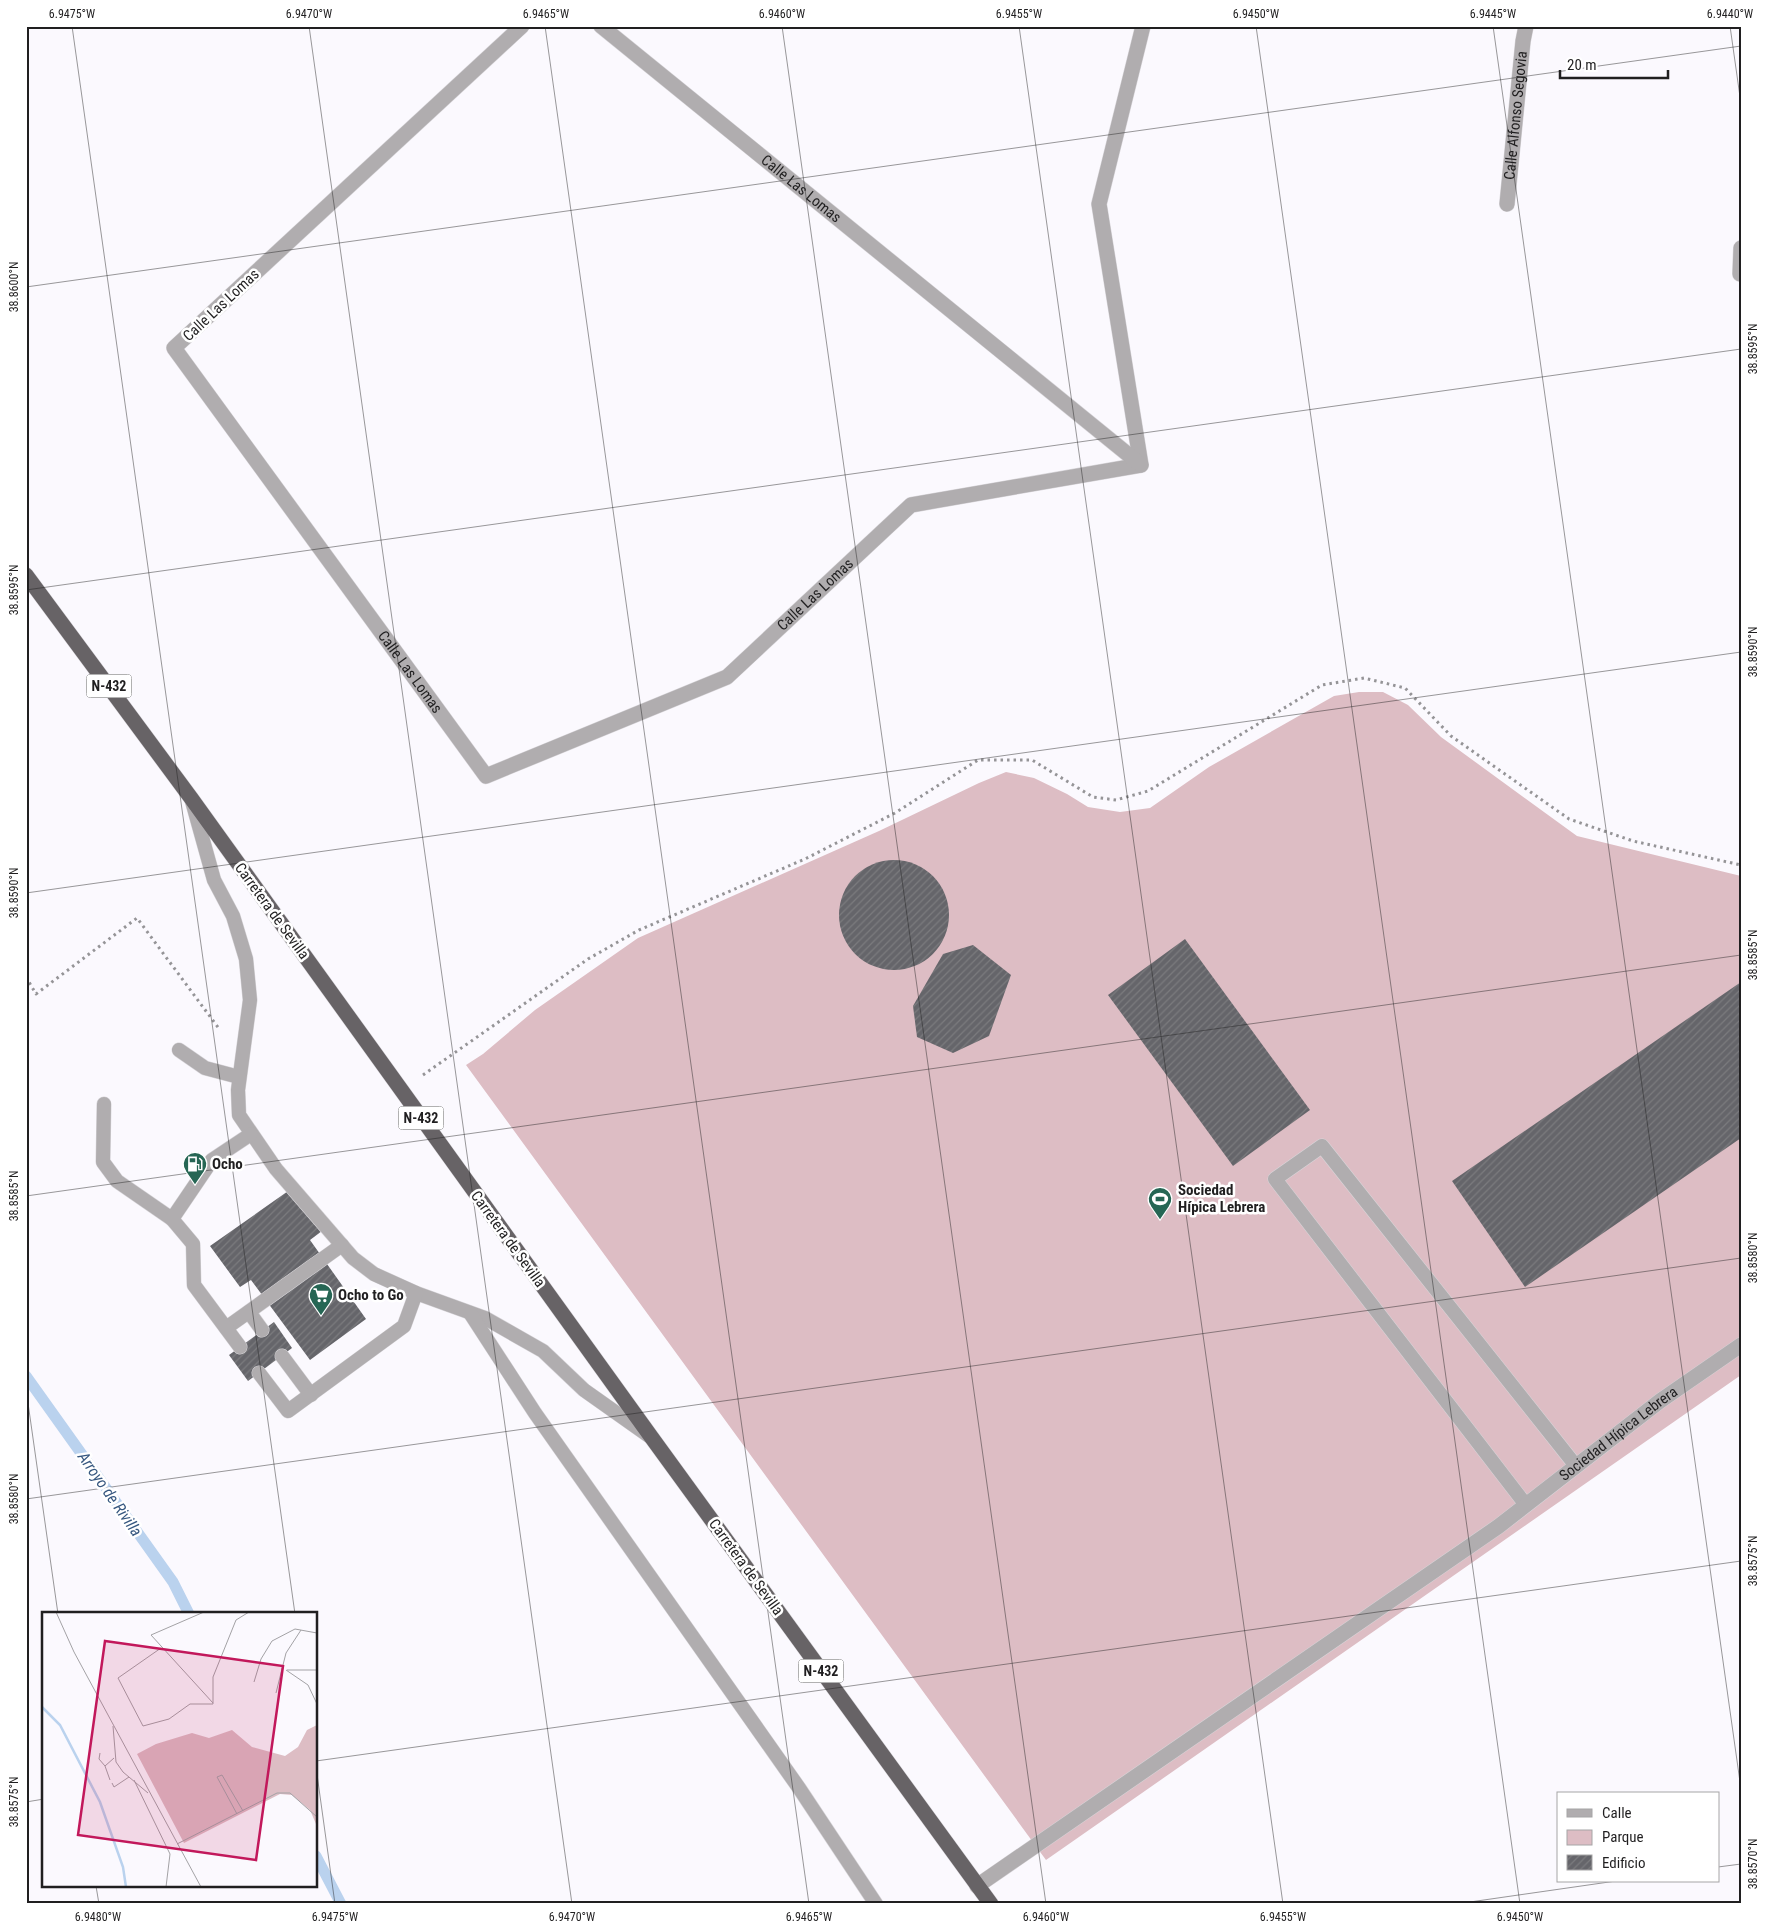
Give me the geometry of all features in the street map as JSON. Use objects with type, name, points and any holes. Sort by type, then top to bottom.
[{"type":"highway","name":"Carretera de Sevilla","points":[[26,574],[191,798],[401,1091],[991,1904]]},
{"type":"street","name":"Calle Las Lomas","points":[[522,26],[174,348],[486,776],[727,677],[911,505],[1141,465]]},
{"type":"street","name":"Calle Las Lomas","points":[[601,26],[1141,465]]},
{"type":"street","points":[[1141,465],[1099,204],[1143,26]]},
{"type":"street","name":"Calle Alfonso Segovia","points":[[1507,204],[1526,26]]},
{"type":"street","points":[[1740,274],[1741,248]]},
{"type":"street","name":"Sociedad Hípica Lebrera","points":[[977,1886],[1500,1526],[1660,1401],[1741,1345]]},
{"type":"lane","points":[[191,798],[214,880],[233,916],[246,959],[250,1000],[239,1077],[239,1115],[276,1169],[353,1258],[374,1274],[416,1293],[485,1318],[544,1351],[584,1390],[652,1438]]},
{"type":"lane","points":[[179,1050],[205,1068],[239,1077]]},
{"type":"lane","points":[[104,1104],[103,1162],[117,1181],[172,1219],[192,1244],[194,1285],[240,1347]]},
{"type":"lane","points":[[172,1219],[212,1160],[252,1134]]},
{"type":"lane","points":[[1526,1505],[1275,1179],[1322,1146],[1576,1466]]},
{"type":"lane","points":[[226,1328],[342,1245]]},
{"type":"lane","points":[[259,1373],[288,1411],[404,1326],[416,1293]]},
{"type":"lane","points":[[248,1312],[262,1330]]},
{"type":"lane","points":[[470,1313],[535,1413],[799,1788],[876,1904]]},
{"type":"lane","points":[[282,1356],[311,1394]]},
{"type":"path","points":[[401,1091],[588,959],[639,930],[804,859],[895,812],[978,760],[1032,760],[1093,797],[1116,800],[1148,791],[1322,685],[1364,678],[1405,688],[1450,736],[1569,819],[1633,841],[1741,865]]},
{"type":"path","points":[[26,977],[36,994],[137,918],[242,1060]]},
{"type":"green space","name":"Sociedad Hípica Lebrera","points":[[1359,692],[1383,692],[1408,705],[1441,737],[1577,836],[1741,876],[1741,1375],[1046,1860],[466,1065],[483,1054],[535,1010],[638,938],[879,831],[979,783],[1006,772],[1034,778],[1067,794],[1088,807],[1120,812],[1150,808],[1209,767],[1334,696]]},
{"type":"building","points":[[894,860],[915,865],[933,876],[944,894],[949,915],[944,936],[933,954],[915,965],[894,970],[873,965],[855,954],[844,936],[839,915],[844,894],[855,876],[873,865]]},
{"type":"building","points":[[1185,939],[1310,1110],[1233,1166],[1108,995]]},
{"type":"building","points":[[973,945],[1011,975],[989,1036],[953,1053],[917,1037],[913,1006],[943,954]]},
{"type":"building","points":[[1741,982],[1741,1138],[1525,1287],[1452,1181]]},
{"type":"building","points":[[291,1189],[322,1231],[310,1240],[366,1319],[310,1360],[251,1280],[240,1287],[210,1246]]},
{"type":"building","points":[[274,1322],[292,1348],[248,1381],[229,1355]]},
{"type":"waterway","name":"Arroyo de Rivilla","points":[[26,1376],[173,1582],[188,1612]]},
{"type":"waterway","name":"Arroyo de Rivilla","points":[[318,1860],[341,1904]]},
{"type":"place","name":"Ocho","points":[[195,1185]]},
{"type":"place","name":"Sociedad Hípica Lebrera","points":[[1160,1220]]},
{"type":"place","name":"Ocho to Go","points":[[321,1316]]}]
